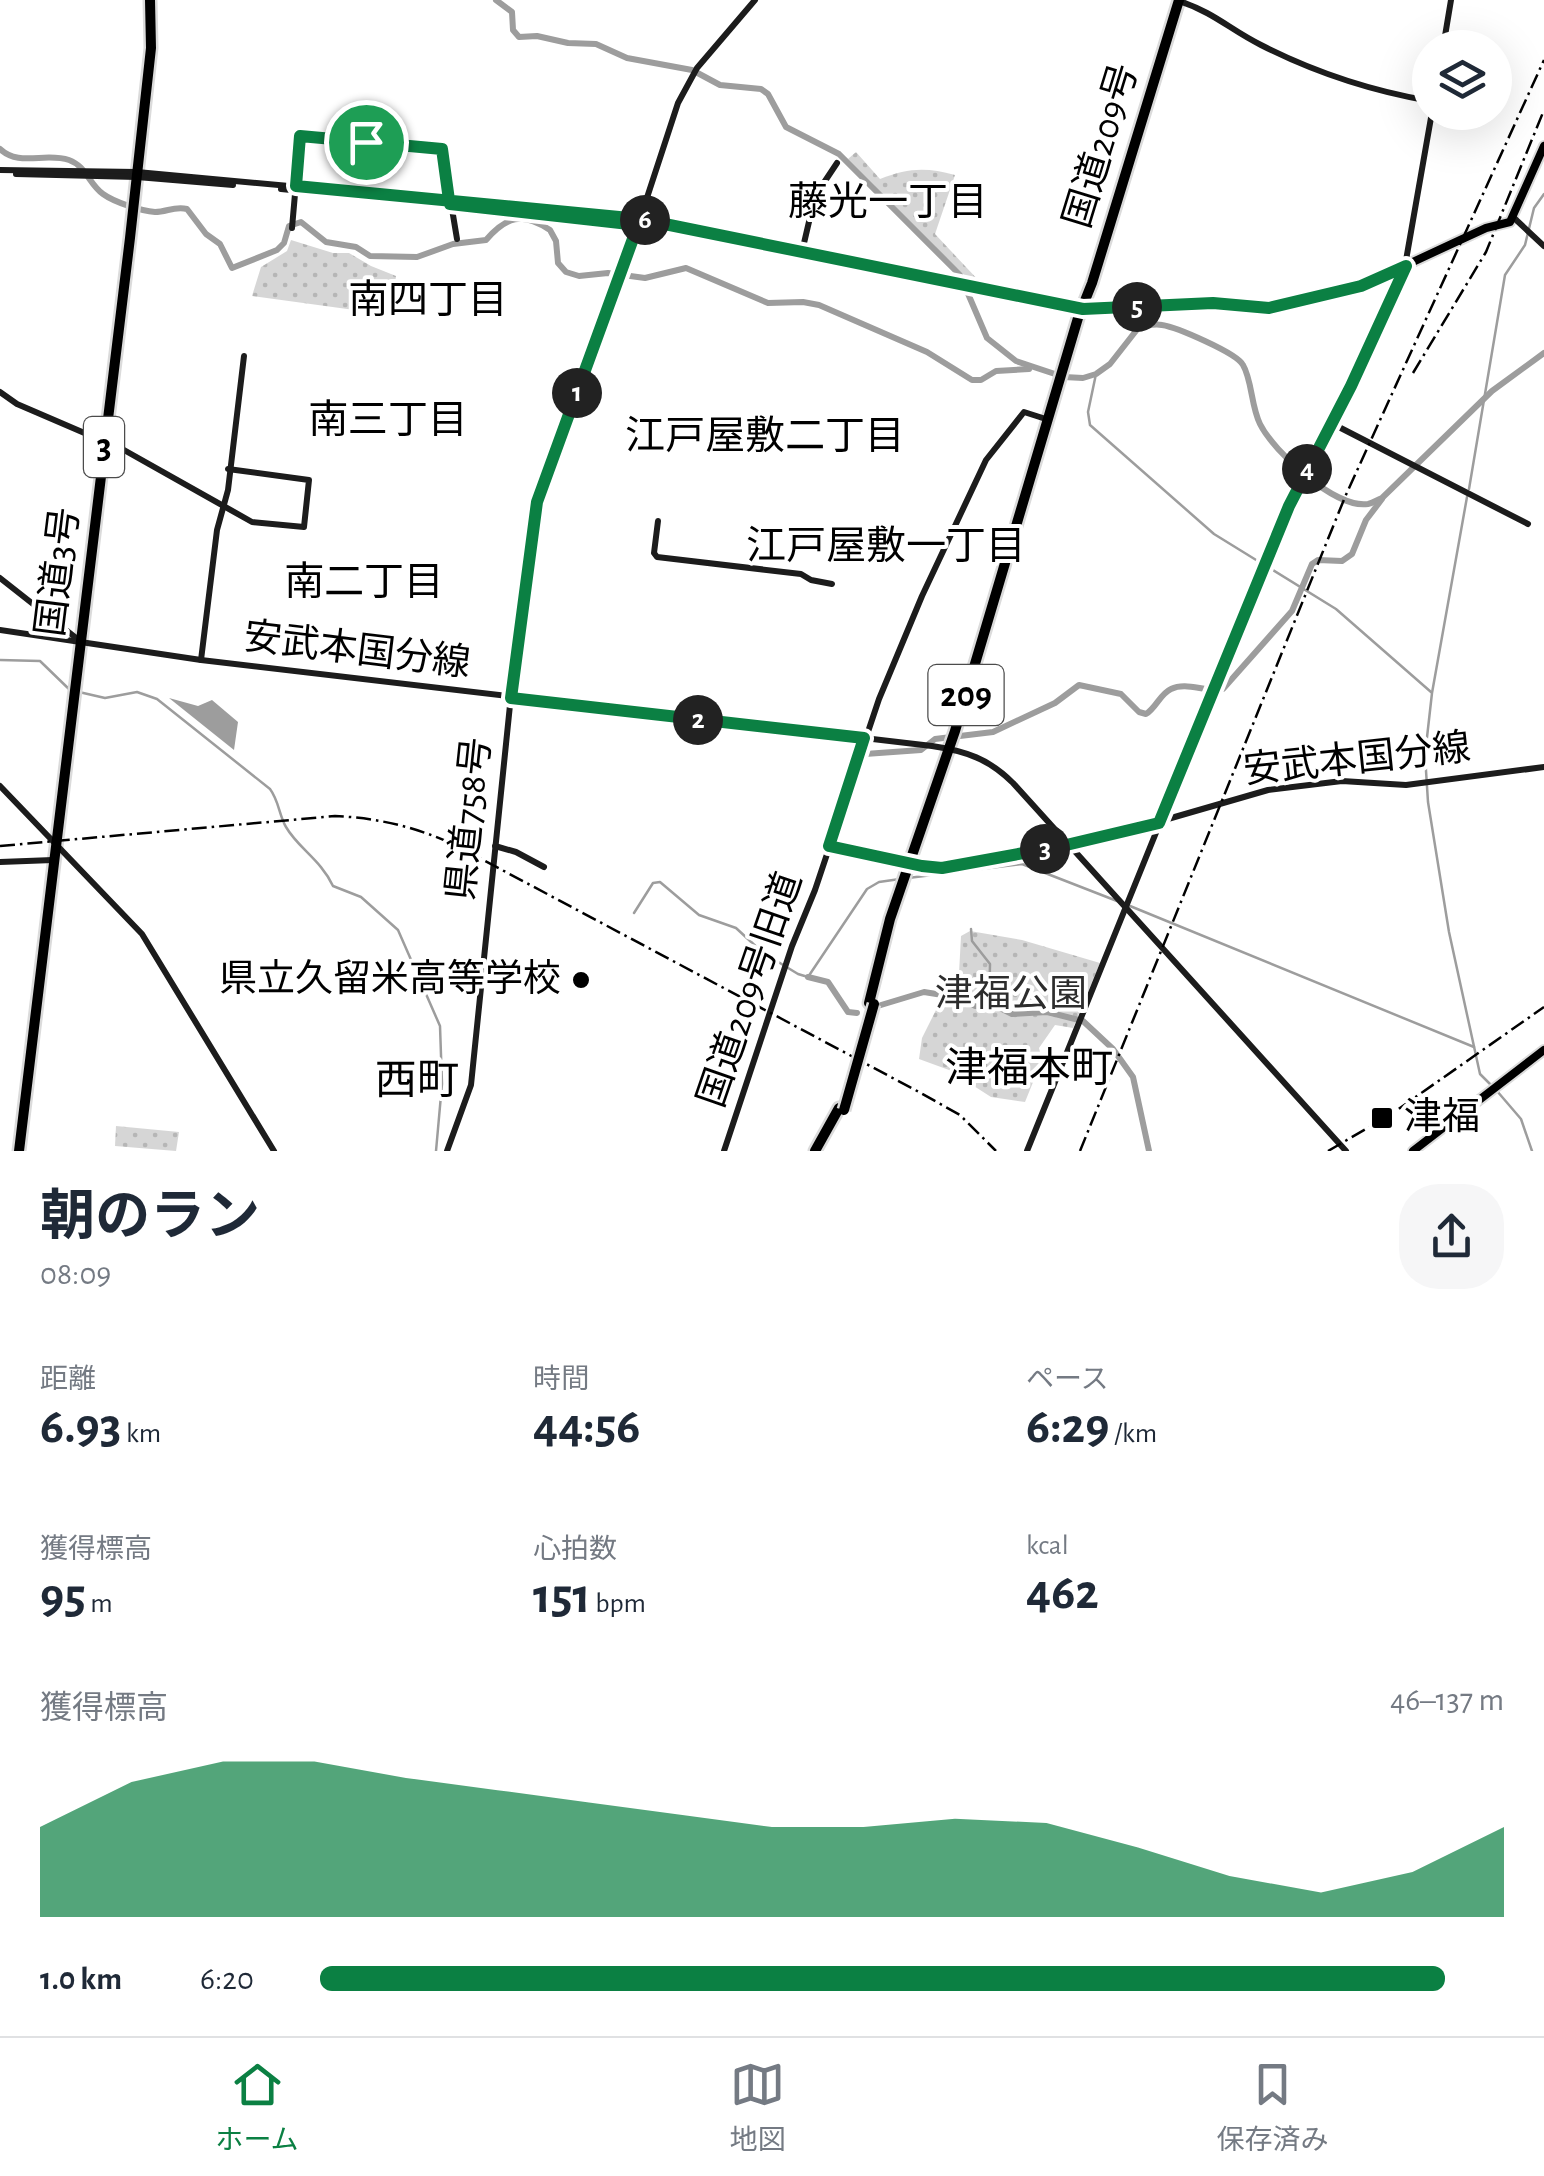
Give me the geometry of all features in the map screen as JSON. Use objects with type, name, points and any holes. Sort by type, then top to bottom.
[{"type":"highway","name":"国道3号","points":[[19,1151],[134,207],[151,48],[150,0]]},
{"type":"highway","name":"国道209号","points":[[1083,309],[1179,0]]},
{"type":"highway","name":"209","points":[[818,1151],[842,1109],[911,864],[953,749],[1083,309]]},
{"type":"highway","name":"209","points":[[953,749],[1061,388]]},
{"type":"main road","points":[[1083,309],[1213,303],[1269,308],[1361,286],[1486,228],[1510,222],[1544,146]]},
{"type":"main road","points":[[1412,1151],[1544,1050]]},
{"type":"street","name":"県道758号","points":[[448,1151],[471,1085],[511,698],[537,502],[621,275],[678,103],[695,72],[755,0]]},
{"type":"street","points":[[1179,0],[1213,14],[1254,42],[1321,70],[1412,98]]},
{"type":"street","points":[[1446,30],[1452,0]]},
{"type":"street","points":[[1028,1151],[1301,482],[1406,266],[1429,130]]},
{"type":"street","points":[[292,228],[300,136],[442,149],[457,239]]},
{"type":"street","points":[[801,255],[815,196],[837,162]]},
{"type":"street","points":[[0,172],[137,175],[639,222],[1083,309]]},
{"type":"street","points":[[1513,217],[1544,246]]},
{"type":"street","points":[[201,660],[244,356]]},
{"type":"street","points":[[0,392],[17,404],[105,442],[252,522],[304,528],[309,480],[228,469]]},
{"type":"street","name":"209","points":[[864,738],[922,596],[986,460],[1024,412],[1050,420]]},
{"type":"street","points":[[1331,423],[1528,524]]},
{"type":"street","points":[[658,521],[654,553],[658,556],[801,574],[832,584]]},
{"type":"street","points":[[0,578],[80,642]]},
{"type":"street","name":"安武本国分線","points":[[0,630],[201,660],[953,749],[990,762],[1070,844],[1346,1151]]},
{"type":"street","points":[[64,640],[65,630]]},
{"type":"street","points":[[829,846],[864,738]]},
{"type":"street","name":"安武本国分線","points":[[829,846],[942,868],[1159,823],[1281,788],[1342,780],[1406,785],[1544,766]]},
{"type":"street","points":[[0,786],[142,934],[274,1151]]},
{"type":"street","points":[[496,846],[544,867]]},
{"type":"street","name":"国道209号旧道","points":[[724,1151],[829,846]]},
{"type":"street","points":[[0,862],[54,860]]},
{"type":"green space","points":[[856,152],[880,179],[917,170],[955,175],[935,234],[980,282],[968,279],[848,159]]},
{"type":"green space","points":[[291,240],[333,253],[349,253],[396,276],[391,315],[252,296],[261,267],[287,251]]},
{"type":"green space","name":"津福公園","points":[[970,931],[1022,940],[1100,963],[1073,1028],[1055,1025],[1039,1048],[1042,1060],[1025,1102],[991,1097],[949,1070],[919,1059],[922,1038],[942,998],[958,992],[961,936]]},
{"type":"green space","points":[[116,1126],[179,1132],[176,1151],[115,1146]]},
{"type":"shaded area","points":[[169,698],[198,706],[212,700],[238,722],[234,750]]},
{"type":"waterway","points":[[496,0],[512,12],[513,30],[519,37],[596,44],[627,58],[692,70],[720,85],[761,89],[768,94],[786,127],[839,154],[960,275],[987,338],[1016,361],[1064,377],[1083,378],[1110,364],[1139,327],[1156,324],[1192,335],[1230,354],[1243,365],[1267,436],[1307,476],[1339,498],[1368,504],[1382,498],[1492,391],[1544,353]]},
{"type":"waterway","points":[[0,149],[15,157],[69,160],[80,166],[103,194],[128,206],[155,212],[187,209],[206,234],[220,244],[232,268],[277,250],[284,243],[289,226],[301,222],[326,242],[356,247],[370,256],[417,257],[453,244],[486,240],[515,219],[531,220],[550,230],[556,241],[558,263],[566,272],[579,276],[608,273],[645,278],[686,268],[768,303],[819,305],[927,352],[972,380],[981,380],[996,371],[1029,369]]},
{"type":"waterway","points":[[1469,489],[1505,275],[1525,245],[1534,208],[1544,194]]},
{"type":"waterway","points":[[1096,374],[1088,412],[1090,425],[1214,534],[1261,563]]},
{"type":"waterway","points":[[1467,497],[1432,693],[1425,755],[1428,802],[1449,932],[1480,1074],[1491,1085]]},
{"type":"waterway","points":[[865,754],[921,750],[935,739],[993,732],[1055,703],[1079,685],[1121,694],[1146,714],[1167,691],[1177,687],[1223,689],[1292,611],[1312,564],[1318,560],[1342,561],[1352,554],[1366,520],[1382,499]]},
{"type":"waterway","points":[[1268,567],[1336,609],[1431,692]]},
{"type":"waterway","points":[[0,660],[40,661],[71,691]]},
{"type":"waterway","points":[[79,692],[105,698],[137,692],[157,699],[270,789],[286,827],[333,886],[361,897],[398,930],[440,1026],[442,1084],[436,1151]]},
{"type":"waterway","points":[[908,878],[1022,864],[1117,901]]},
{"type":"waterway","points":[[634,913],[653,883],[660,882],[699,915],[736,928],[762,952],[808,977],[867,889],[879,882],[900,879]]},
{"type":"waterway","points":[[1130,906],[1474,1047]]},
{"type":"waterway","points":[[971,929],[972,941],[990,964],[989,1009]]},
{"type":"waterway","points":[[808,977],[828,982],[848,1012],[857,1013]]},
{"type":"waterway","points":[[881,1005],[924,992],[961,998],[975,1006],[998,1007],[1012,1014],[1047,1012],[1083,1021],[1113,1049],[1133,1077],[1149,1151]]},
{"type":"waterway","points":[[1497,1091],[1521,1119],[1532,1151]]},
{"type":"railway","points":[[1080,1151],[1345,497],[1544,60]]},
{"type":"railway","points":[[1413,373],[1486,252],[1544,110]]},
{"type":"railway","points":[[0,846],[335,816],[412,829],[457,846],[919,1092],[960,1115],[996,1151]]},
{"type":"railway","points":[[1328,1151],[1390,1115],[1544,1007]]},
{"type":"place","name":"県立久留米高等学校","points":[[581,980]]},
{"type":"place","name":"津福","points":[[1382,1118]]},
{"type":"district","name":"藤光一丁目","points":[[888,203]]},
{"type":"district","name":"南四丁目","points":[[428,301]]},
{"type":"district","name":"南三丁目","points":[[388,421]]},
{"type":"district","name":"江戸屋敷二丁目","points":[[765,437]]},
{"type":"district","name":"江戸屋敷一丁目","points":[[886,547]]},
{"type":"district","name":"南二丁目","points":[[364,583]]},
{"type":"district","name":"津福本町","points":[[1029,1069]]},
{"type":"district","name":"西町","points":[[417,1081]]},
{"type":"route","points":[[366,142],[300,136],[296,186],[449,200],[537,208],[640,219],[1083,309],[1213,303],[1269,308],[1361,286],[1406,266],[1351,386],[1289,506],[1159,823],[942,868],[922,866],[829,846],[864,738],[511,698],[537,502],[638,225],[450,204],[449,200],[442,149],[366,142]]}]
